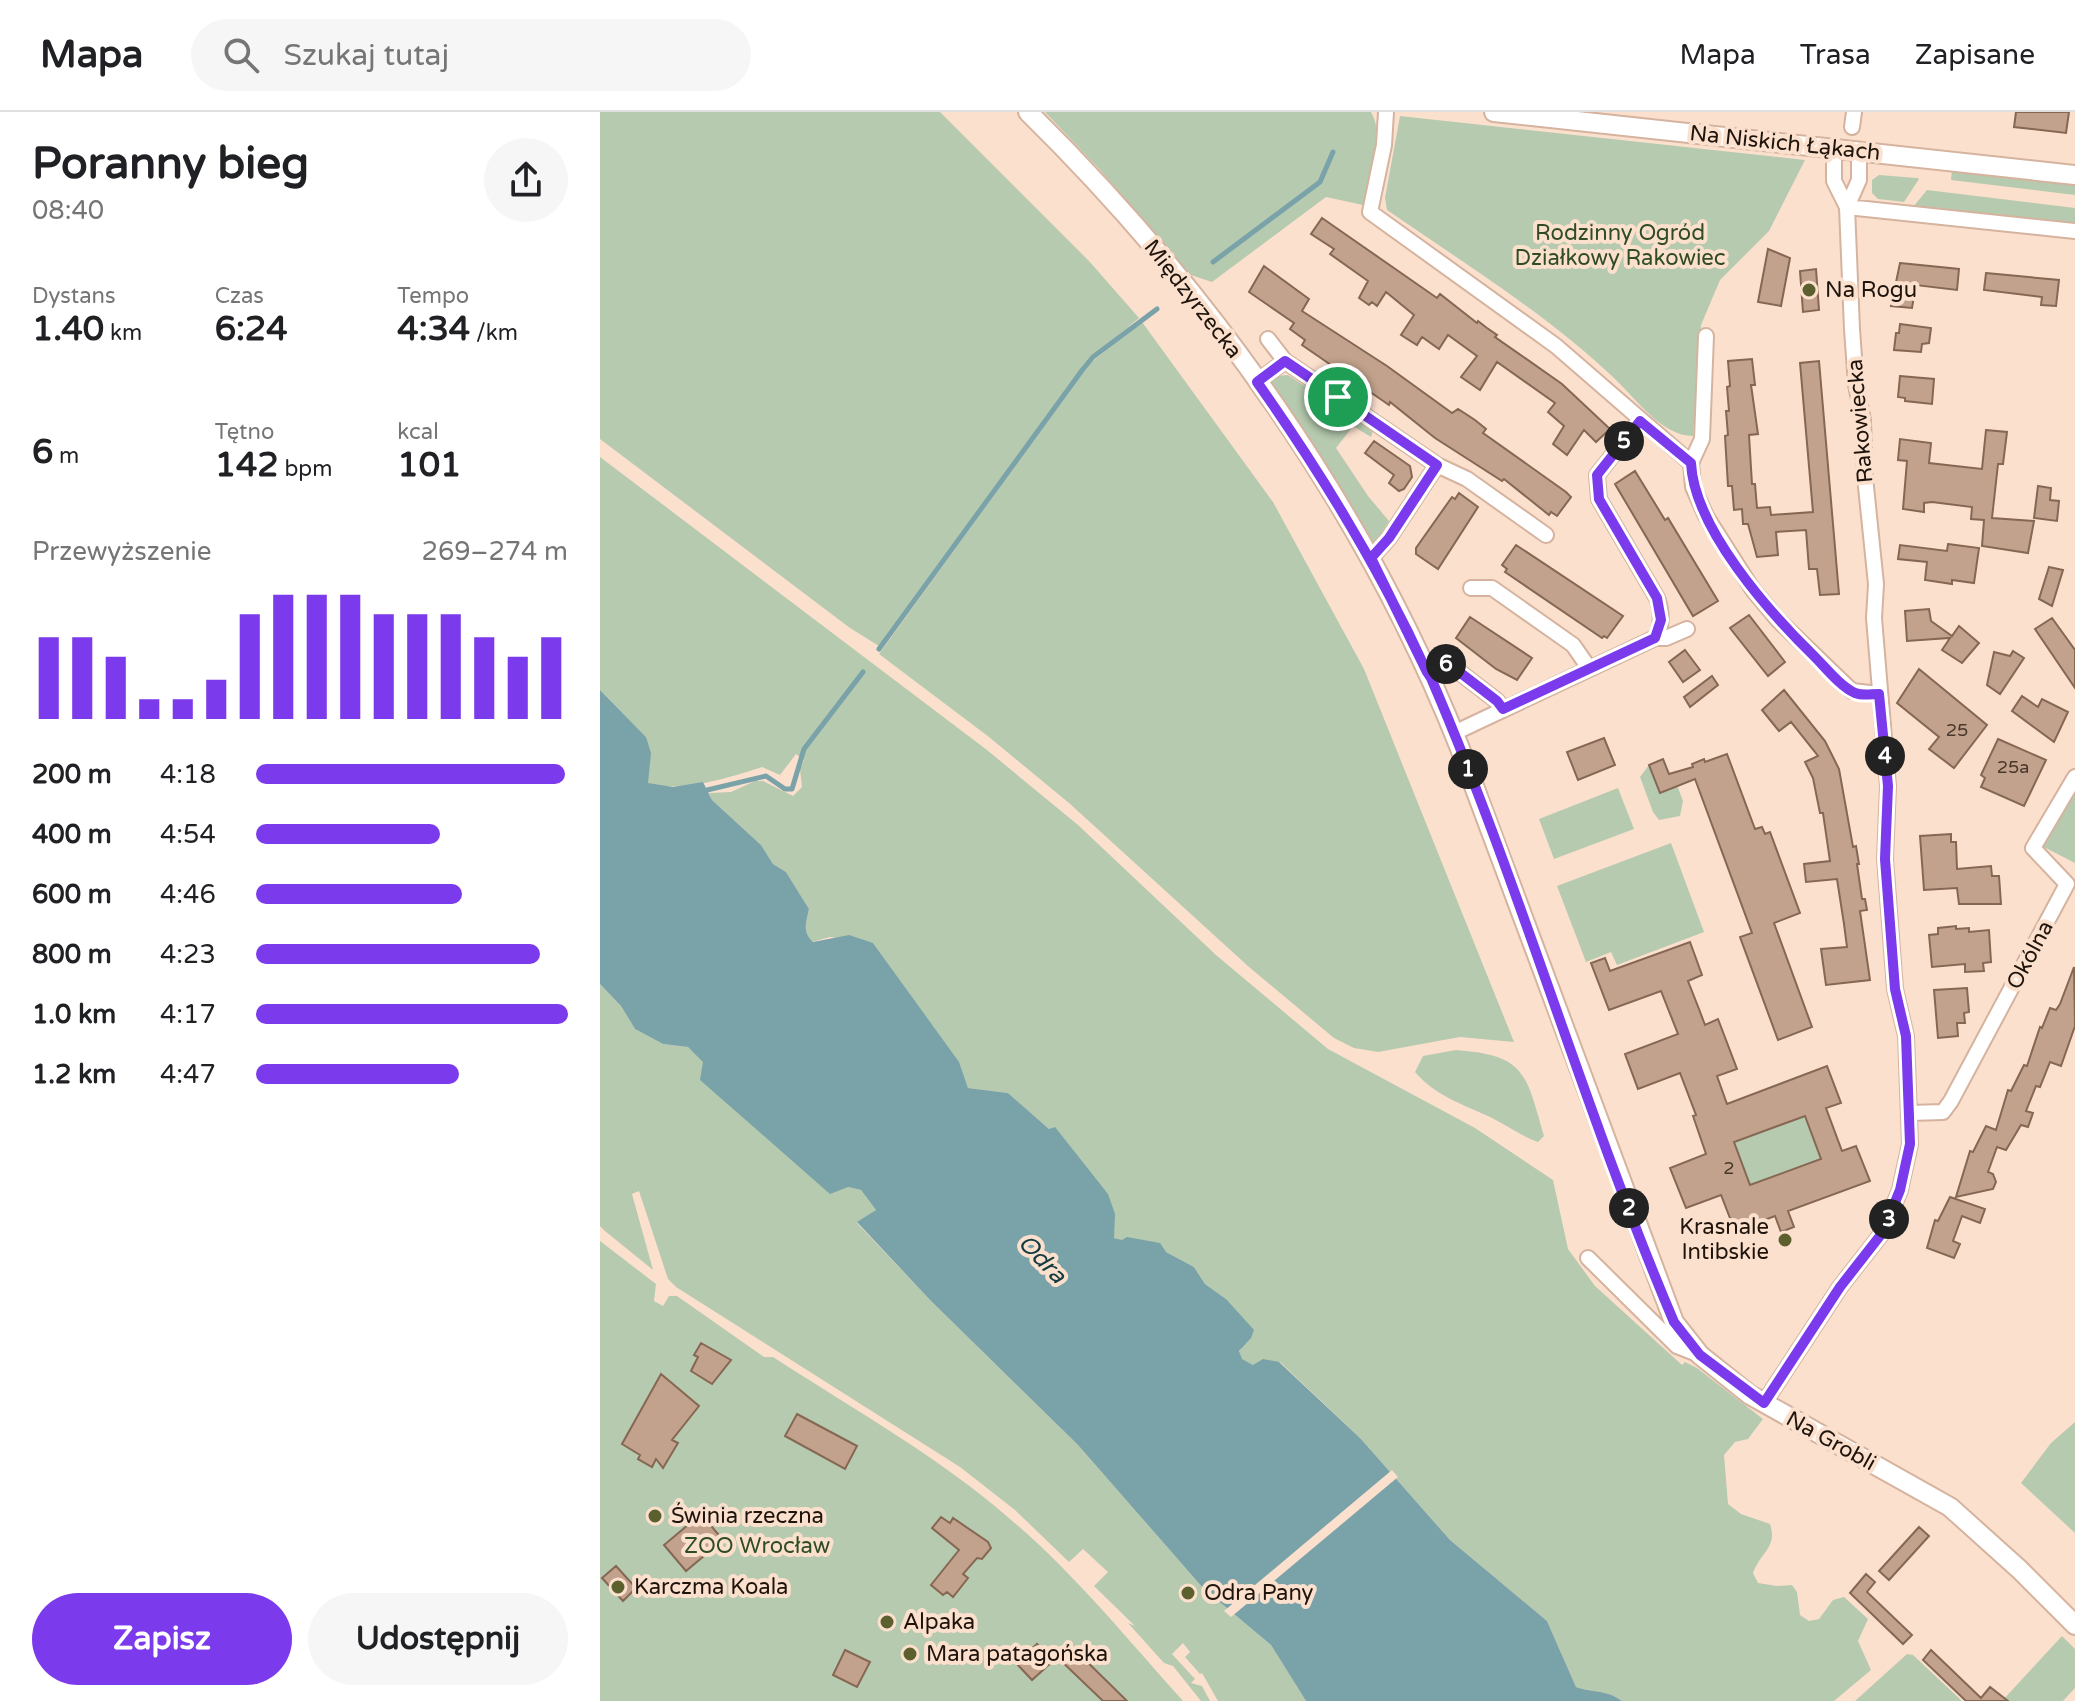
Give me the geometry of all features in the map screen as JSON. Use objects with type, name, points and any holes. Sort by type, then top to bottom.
[{"type":"street","name":"Międzyrzecka","points":[[1028,112],[1149,241],[1257,382],[1371,558],[1454,733],[1660,1291],[1674,1322],[1700,1355]]},
{"type":"street","points":[[1386,112],[1384,145],[1370,212],[1556,346],[1691,463]]},
{"type":"street","name":"Na Niskich Łąkach","points":[[1494,112],[2075,175]]},
{"type":"street","points":[[1834,148],[1834,181],[1847,207],[2075,231]]},
{"type":"street","name":"Rakowiecka","points":[[1764,1403],[1840,1287],[1883,1232],[1900,1190],[1910,1144],[1906,1036],[1895,989],[1885,859],[1888,786],[1874,618],[1876,587],[1865,477],[1863,420],[1856,385],[1847,207],[1859,180],[1859,151]]},
{"type":"street","points":[[1706,336],[1702,439],[1691,463],[1693,487],[1706,516],[1746,579],[1778,620],[1852,691],[1879,694]]},
{"type":"street","points":[[1268,339],[1285,361],[1437,465],[1458,473],[1546,535]]},
{"type":"street","points":[[1257,382],[1285,361]]},
{"type":"street","points":[[1640,421],[1601,468],[1595,481],[1599,499],[1657,598],[1661,620],[1655,638]]},
{"type":"street","points":[[1371,558],[1389,538],[1437,465]]},
{"type":"street","points":[[1471,588],[1492,588],[1573,645],[1589,668]]},
{"type":"street","points":[[1454,733],[1655,638],[1666,638],[1687,629]]},
{"type":"street","points":[[1427,672],[1449,664],[1503,709]]},
{"type":"street","name":"Okólna","points":[[1910,1113],[1943,1112],[1951,1101],[2067,884],[2033,848],[2075,777]]},
{"type":"street","name":"Na Grobli","points":[[1588,1258],[1677,1346],[1700,1355],[1764,1403],[1950,1507],[2075,1625]]},
{"type":"green space","points":[[600,112],[940,112],[1089,261],[1139,318],[1084,364],[879,646],[850,628],[600,439]]},
{"type":"green space","points":[[1045,112],[1371,112],[1377,146],[1363,205],[1326,197],[1212,282],[1191,275],[1102,172]]},
{"type":"green space","name":"Rodzinny Ogród Działkowy Rakowiec","points":[[1400,116],[1805,160],[1769,231],[1720,280],[1701,325],[1693,436],[1661,424],[1562,333],[1505,290],[1387,210],[1385,198]]},
{"type":"green space","points":[[1952,170],[2075,184],[2075,195],[1951,180]]},
{"type":"green space","points":[[1879,175],[1919,179],[1904,202],[1878,199],[1872,193],[1872,180]]},
{"type":"green space","points":[[1927,190],[2075,208],[2075,225],[1913,207]]},
{"type":"green space","points":[[1142,322],[1273,502],[1364,669],[1514,1042],[1460,1037],[1378,1052],[1354,1048],[1334,1038],[1249,967],[1069,803],[989,737],[879,654],[1089,364]]},
{"type":"green space","points":[[1288,375],[1373,431],[1371,437],[1353,426],[1336,448],[1389,521],[1375,544],[1369,544],[1269,387],[1275,376]]},
{"type":"green space","points":[[600,457],[987,750],[1078,825],[1216,955],[1328,1049],[1475,1128],[1553,1180],[1568,1249],[1595,1286],[1682,1365],[1685,1362],[1697,1368],[1763,1419],[1748,1439],[1735,1442],[1724,1455],[1728,1504],[1741,1514],[1770,1524],[1772,1539],[1753,1573],[1758,1583],[1792,1585],[1797,1592],[1800,1615],[1809,1621],[1819,1619],[1833,1600],[1844,1597],[1868,1619],[1858,1641],[1871,1670],[1834,1701],[1622,1701],[1576,1687],[1547,1621],[1450,1540],[1361,1439],[1280,1362],[1253,1365],[1241,1359],[1239,1352],[1245,1342],[1226,1299],[1205,1284],[1194,1267],[1166,1252],[1114,1238],[1108,1194],[1049,1129],[1008,1093],[968,1088],[958,1062],[873,943],[830,937],[812,942],[806,927],[809,909],[786,872],[773,864],[761,845],[712,800],[709,793],[731,792],[755,781],[763,781],[793,796],[802,787],[800,769],[804,760],[796,754],[780,775],[762,767],[689,785],[673,787],[647,783],[646,737],[600,690]]},
{"type":"green space","points":[[1649,765],[1660,792],[1677,785],[1683,801],[1680,816],[1659,820],[1653,812],[1640,777]]},
{"type":"green space","points":[[1618,788],[1634,829],[1554,859],[1539,819]]},
{"type":"green space","points":[[2075,789],[2075,863],[2040,845]]},
{"type":"green space","points":[[1671,843],[1704,932],[1617,965],[1611,952],[1586,962],[1557,886]]},
{"type":"green space","points":[[600,984],[621,1006],[635,1029],[663,1044],[688,1047],[848,1187],[861,1190],[876,1210],[857,1223],[930,1300],[1078,1445],[1203,1588],[1271,1645],[1306,1701],[1218,1701],[1202,1673],[1185,1657],[1190,1652],[1183,1643],[1172,1654],[1195,1679],[1191,1683],[1202,1686],[1210,1701],[1201,1701],[1173,1666],[1164,1663],[1128,1623],[1135,1626],[1094,1586],[1108,1572],[1083,1549],[1069,1562],[1015,1510],[960,1467],[676,1287],[668,1279],[639,1191],[632,1194],[653,1270],[600,1226]]},
{"type":"green space","points":[[1456,1050],[1497,1057],[1520,1072],[1533,1098],[1544,1136],[1538,1142],[1441,1094],[1415,1072],[1423,1056]]},
{"type":"green space","points":[[1805,1116],[1821,1159],[1750,1185],[1734,1142]]},
{"type":"green space","name":"ZOO Wrocław","points":[[600,1241],[656,1284],[654,1301],[663,1306],[669,1296],[677,1296],[764,1357],[773,1357],[894,1434],[982,1496],[1056,1562],[1183,1701],[600,1701]]},
{"type":"green space","points":[[2075,1422],[2075,1533],[2021,1483],[2051,1443]]},
{"type":"green space","points":[[2062,1636],[2075,1649],[2075,1688],[2063,1701],[2002,1701]]},
{"type":"green space","points":[[1907,1654],[1913,1655],[1962,1701],[1855,1701]]},
{"type":"water","name":"Odra","points":[[600,690],[646,737],[651,753],[648,783],[673,787],[703,782],[712,800],[761,845],[773,864],[786,872],[809,909],[806,931],[813,942],[849,935],[873,943],[959,1062],[968,1088],[1008,1093],[1049,1129],[1055,1127],[1108,1194],[1115,1214],[1114,1238],[1160,1243],[1166,1252],[1194,1267],[1205,1284],[1226,1299],[1254,1330],[1239,1351],[1242,1359],[1253,1365],[1263,1359],[1279,1362],[1361,1439],[1450,1540],[1547,1621],[1576,1687],[1622,1701],[1306,1701],[1271,1645],[1203,1588],[1078,1445],[930,1300],[857,1222],[876,1210],[861,1190],[848,1187],[830,1194],[700,1080],[703,1062],[688,1047],[663,1044],[635,1029],[621,1006],[600,984]]},
{"type":"pier","points":[[1392,1470],[1398,1477],[1231,1617],[1224,1611]]},
{"type":"building","points":[[2016,112],[2069,112],[2066,133],[2014,127]]},
{"type":"building","points":[[1322,218],[1437,298],[1440,294],[1478,321],[1497,335],[1495,337],[1562,384],[1610,429],[1596,442],[1584,430],[1567,455],[1553,444],[1564,426],[1548,412],[1555,403],[1497,362],[1480,390],[1461,377],[1477,356],[1448,335],[1439,349],[1422,337],[1417,345],[1401,335],[1414,315],[1386,292],[1377,306],[1359,298],[1368,281],[1330,254],[1334,249],[1311,234]]},
{"type":"building","points":[[1768,249],[1790,258],[1781,306],[1758,302]]},
{"type":"building","points":[[1900,263],[1959,269],[1957,290],[1916,285],[1912,308],[1891,306]]},
{"type":"building","points":[[1264,266],[1309,299],[1302,311],[1452,413],[1458,409],[1475,420],[1486,429],[1483,433],[1566,492],[1571,497],[1557,516],[1551,512],[1549,515],[1504,479],[1502,481],[1435,438],[1390,402],[1389,405],[1302,345],[1305,340],[1290,329],[1294,323],[1249,292]]},
{"type":"building","name":"Na Rogu","points":[[1816,269],[1819,310],[1803,312],[1800,271]]},
{"type":"building","points":[[1986,273],[2059,280],[2056,306],[2041,305],[2042,297],[1984,290]]},
{"type":"building","points":[[1900,324],[1931,328],[1929,343],[1922,344],[1921,352],[1894,350]]},
{"type":"building","points":[[1752,359],[1755,385],[1751,385],[1758,434],[1749,435],[1752,484],[1755,484],[1757,508],[1770,507],[1771,515],[1813,512],[1800,363],[1819,361],[1839,594],[1820,595],[1817,569],[1809,569],[1806,530],[1776,532],[1778,555],[1757,557],[1748,524],[1743,524],[1742,509],[1734,510],[1732,486],[1728,486],[1725,436],[1728,435],[1726,411],[1729,411],[1727,387],[1730,386],[1728,361]]},
{"type":"building","points":[[1900,376],[1934,379],[1932,404],[1905,401],[1905,398],[1898,397]]},
{"type":"building","points":[[1986,430],[2007,432],[2003,464],[1998,464],[1992,518],[2034,521],[2028,553],[1982,546],[1984,520],[1971,519],[1972,507],[1932,502],[1924,503],[1924,512],[1903,509],[1907,461],[1898,460],[1900,439],[1931,443],[1929,463],[1982,469]]},
{"type":"building","points":[[1374,441],[1410,466],[1412,477],[1404,489],[1399,491],[1389,483],[1394,475],[1365,453]]},
{"type":"building","points":[[1635,471],[1665,520],[1668,518],[1718,601],[1693,616],[1615,484]]},
{"type":"building","points":[[2038,486],[2051,488],[2050,500],[2059,501],[2057,521],[2034,518]]},
{"type":"building","points":[[1459,493],[1478,507],[1438,569],[1416,554],[1416,548],[1452,497],[1455,499]]},
{"type":"building","points":[[1948,544],[1979,548],[1974,583],[1925,580],[1927,562],[1898,559],[1900,545],[1947,551]]},
{"type":"building","points":[[1516,545],[1623,616],[1607,638],[1602,638],[1505,572],[1507,569],[1502,565]]},
{"type":"building","points":[[2049,567],[2063,570],[2052,606],[2039,599]]},
{"type":"building","points":[[1929,609],[1931,621],[1952,636],[1959,626],[1979,643],[1962,663],[1942,650],[1950,638],[1907,641],[1905,611]]},
{"type":"building","points":[[1749,615],[1785,662],[1768,676],[1730,628]]},
{"type":"building","points":[[1470,617],[1532,658],[1517,680],[1496,669],[1456,638]]},
{"type":"building","points":[[2052,618],[2075,650],[2075,688],[2035,629]]},
{"type":"building","points":[[1685,650],[1700,670],[1683,682],[1669,662]]},
{"type":"building","points":[[2013,651],[2024,658],[2000,694],[1987,685],[1994,652],[2010,656]]},
{"type":"building","points":[[1919,669],[1987,725],[1954,768],[1929,749],[1939,737],[1897,703]]},
{"type":"building","points":[[1712,676],[1718,685],[1690,707],[1684,697]]},
{"type":"building","points":[[1784,690],[1825,741],[1839,769],[1853,847],[1856,846],[1862,899],[1865,899],[1867,910],[1860,911],[1870,980],[1826,985],[1821,949],[1847,947],[1844,924],[1837,879],[1806,882],[1804,864],[1830,861],[1823,813],[1820,813],[1813,778],[1805,762],[1818,756],[1791,722],[1779,731],[1762,710]]},
{"type":"building","points":[[2022,696],[2038,707],[2042,699],[2068,712],[2054,742],[2012,711]]},
{"type":"building","points":[[1604,738],[1615,765],[1578,780],[1567,752]]},
{"type":"building","points":[[1998,739],[2046,760],[2024,806],[1981,787],[1985,778],[1981,775]]},
{"type":"building","points":[[1727,754],[1755,829],[1762,827],[1765,834],[1770,832],[1800,913],[1774,923],[1812,1027],[1778,1040],[1740,937],[1752,933],[1695,779],[1660,793],[1649,765],[1663,759],[1669,774],[1693,767],[1692,764],[1704,759],[1705,762]]},
{"type":"building","points":[[1951,834],[1951,842],[1956,842],[1957,869],[1991,866],[1992,876],[1999,876],[2001,904],[1959,904],[1957,888],[1924,890],[1920,836]]},
{"type":"building","points":[[1956,926],[1956,929],[1969,928],[1969,932],[1989,930],[1991,962],[1983,963],[1984,971],[1965,972],[1965,964],[1932,967],[1929,935],[1938,934],[1938,928]]},
{"type":"building","points":[[1690,942],[1702,975],[1688,981],[1705,1025],[1718,1019],[1737,1069],[1717,1076],[1727,1104],[1827,1066],[1841,1103],[1826,1108],[1842,1151],[1856,1146],[1870,1181],[1788,1211],[1794,1227],[1781,1232],[1775,1216],[1735,1231],[1721,1195],[1686,1208],[1670,1168],[1706,1154],[1680,1073],[1638,1089],[1625,1054],[1678,1034],[1661,991],[1609,1010],[1591,963],[1605,958],[1610,971]],"holes":[[[1805,1116],[1821,1159],[1750,1185],[1734,1142]]]},
{"type":"building","points":[[2074,967],[2075,1026],[2061,1066],[2050,1062],[2040,1087],[2036,1086],[2026,1111],[2033,1113],[2028,1127],[2021,1125],[2006,1150],[1997,1147],[1988,1172],[1993,1174],[1996,1182],[1993,1189],[1956,1197],[1970,1151],[1973,1152],[1986,1126],[1996,1130],[2008,1090],[2011,1091],[2024,1065],[2027,1066],[2040,1027],[2050,1008],[2056,1010],[2060,1004]]},
{"type":"building","points":[[1967,988],[1969,1012],[1964,1013],[1965,1023],[1957,1023],[1958,1036],[1938,1038],[1934,990]]},
{"type":"building","points":[[1950,1197],[1985,1209],[1980,1223],[1962,1216],[1953,1241],[1960,1244],[1954,1258],[1927,1248],[1935,1220],[1938,1221]]},
{"type":"building","points":[[701,1343],[731,1360],[712,1384],[691,1371],[698,1357],[694,1355]]},
{"type":"building","points":[[661,1374],[699,1406],[672,1440],[678,1443],[663,1468],[656,1459],[652,1467],[638,1459],[640,1455],[622,1444]]},
{"type":"building","points":[[797,1414],[857,1446],[845,1469],[785,1436]]},
{"type":"building","points":[[701,1514],[723,1540],[686,1571],[664,1545]]},
{"type":"building","points":[[941,1517],[950,1523],[953,1518],[988,1542],[991,1548],[963,1574],[968,1578],[953,1597],[947,1592],[943,1595],[931,1585],[959,1550],[932,1528]]},
{"type":"building","points":[[1919,1527],[1929,1536],[1889,1580],[1879,1571]]},
{"type":"building","points":[[616,1566],[636,1588],[623,1601],[602,1578]]},
{"type":"building","points":[[1866,1574],[1875,1582],[1867,1592],[1912,1635],[1903,1644],[1850,1593]]},
{"type":"building","points":[[1037,1644],[1053,1661],[1032,1680],[1016,1663]]},
{"type":"building","points":[[1069,1644],[1127,1701],[1103,1701],[1057,1657]]},
{"type":"building","points":[[845,1650],[870,1662],[857,1687],[833,1675]]},
{"type":"building","points":[[1931,1650],[1981,1698],[1990,1687],[2008,1701],[1966,1701],[1923,1660]]},
{"type":"waterway","points":[[1213,262],[1320,182],[1333,152]]},
{"type":"waterway","points":[[879,649],[1083,369],[1093,357],[1157,309]]},
{"type":"waterway","points":[[703,791],[766,776],[785,789],[792,789],[804,749],[863,672]]},
{"type":"place","name":"Na Rogu","points":[[1809,290]]},
{"type":"place","name":"Krasnale Intibskie","points":[[1785,1240]]},
{"type":"place","name":"Świnia rzeczna","points":[[655,1516]]},
{"type":"place","name":"Karczma Koala","points":[[618,1587]]},
{"type":"place","name":"Odra Pany","points":[[1188,1593]]},
{"type":"place","name":"Alpaka","points":[[887,1622]]},
{"type":"place","name":"Mara patagońska","points":[[910,1654]]},
{"type":"route","points":[[1338,397],[1285,361],[1257,382],[1371,558],[1408,631],[1427,672],[1449,664],[1503,709],[1655,638],[1661,620],[1657,598],[1599,499],[1595,481],[1601,468],[1640,421],[1691,463],[1693,487],[1706,516],[1753,590],[1778,620],[1852,691],[1879,694],[1888,786],[1885,859],[1895,989],[1906,1036],[1910,1144],[1900,1190],[1883,1232],[1840,1287],[1786,1365],[1764,1403],[1700,1355],[1674,1322],[1567,1043],[1459,746],[1431,678],[1427,672],[1371,558],[1389,538],[1437,465],[1338,397]]}]
